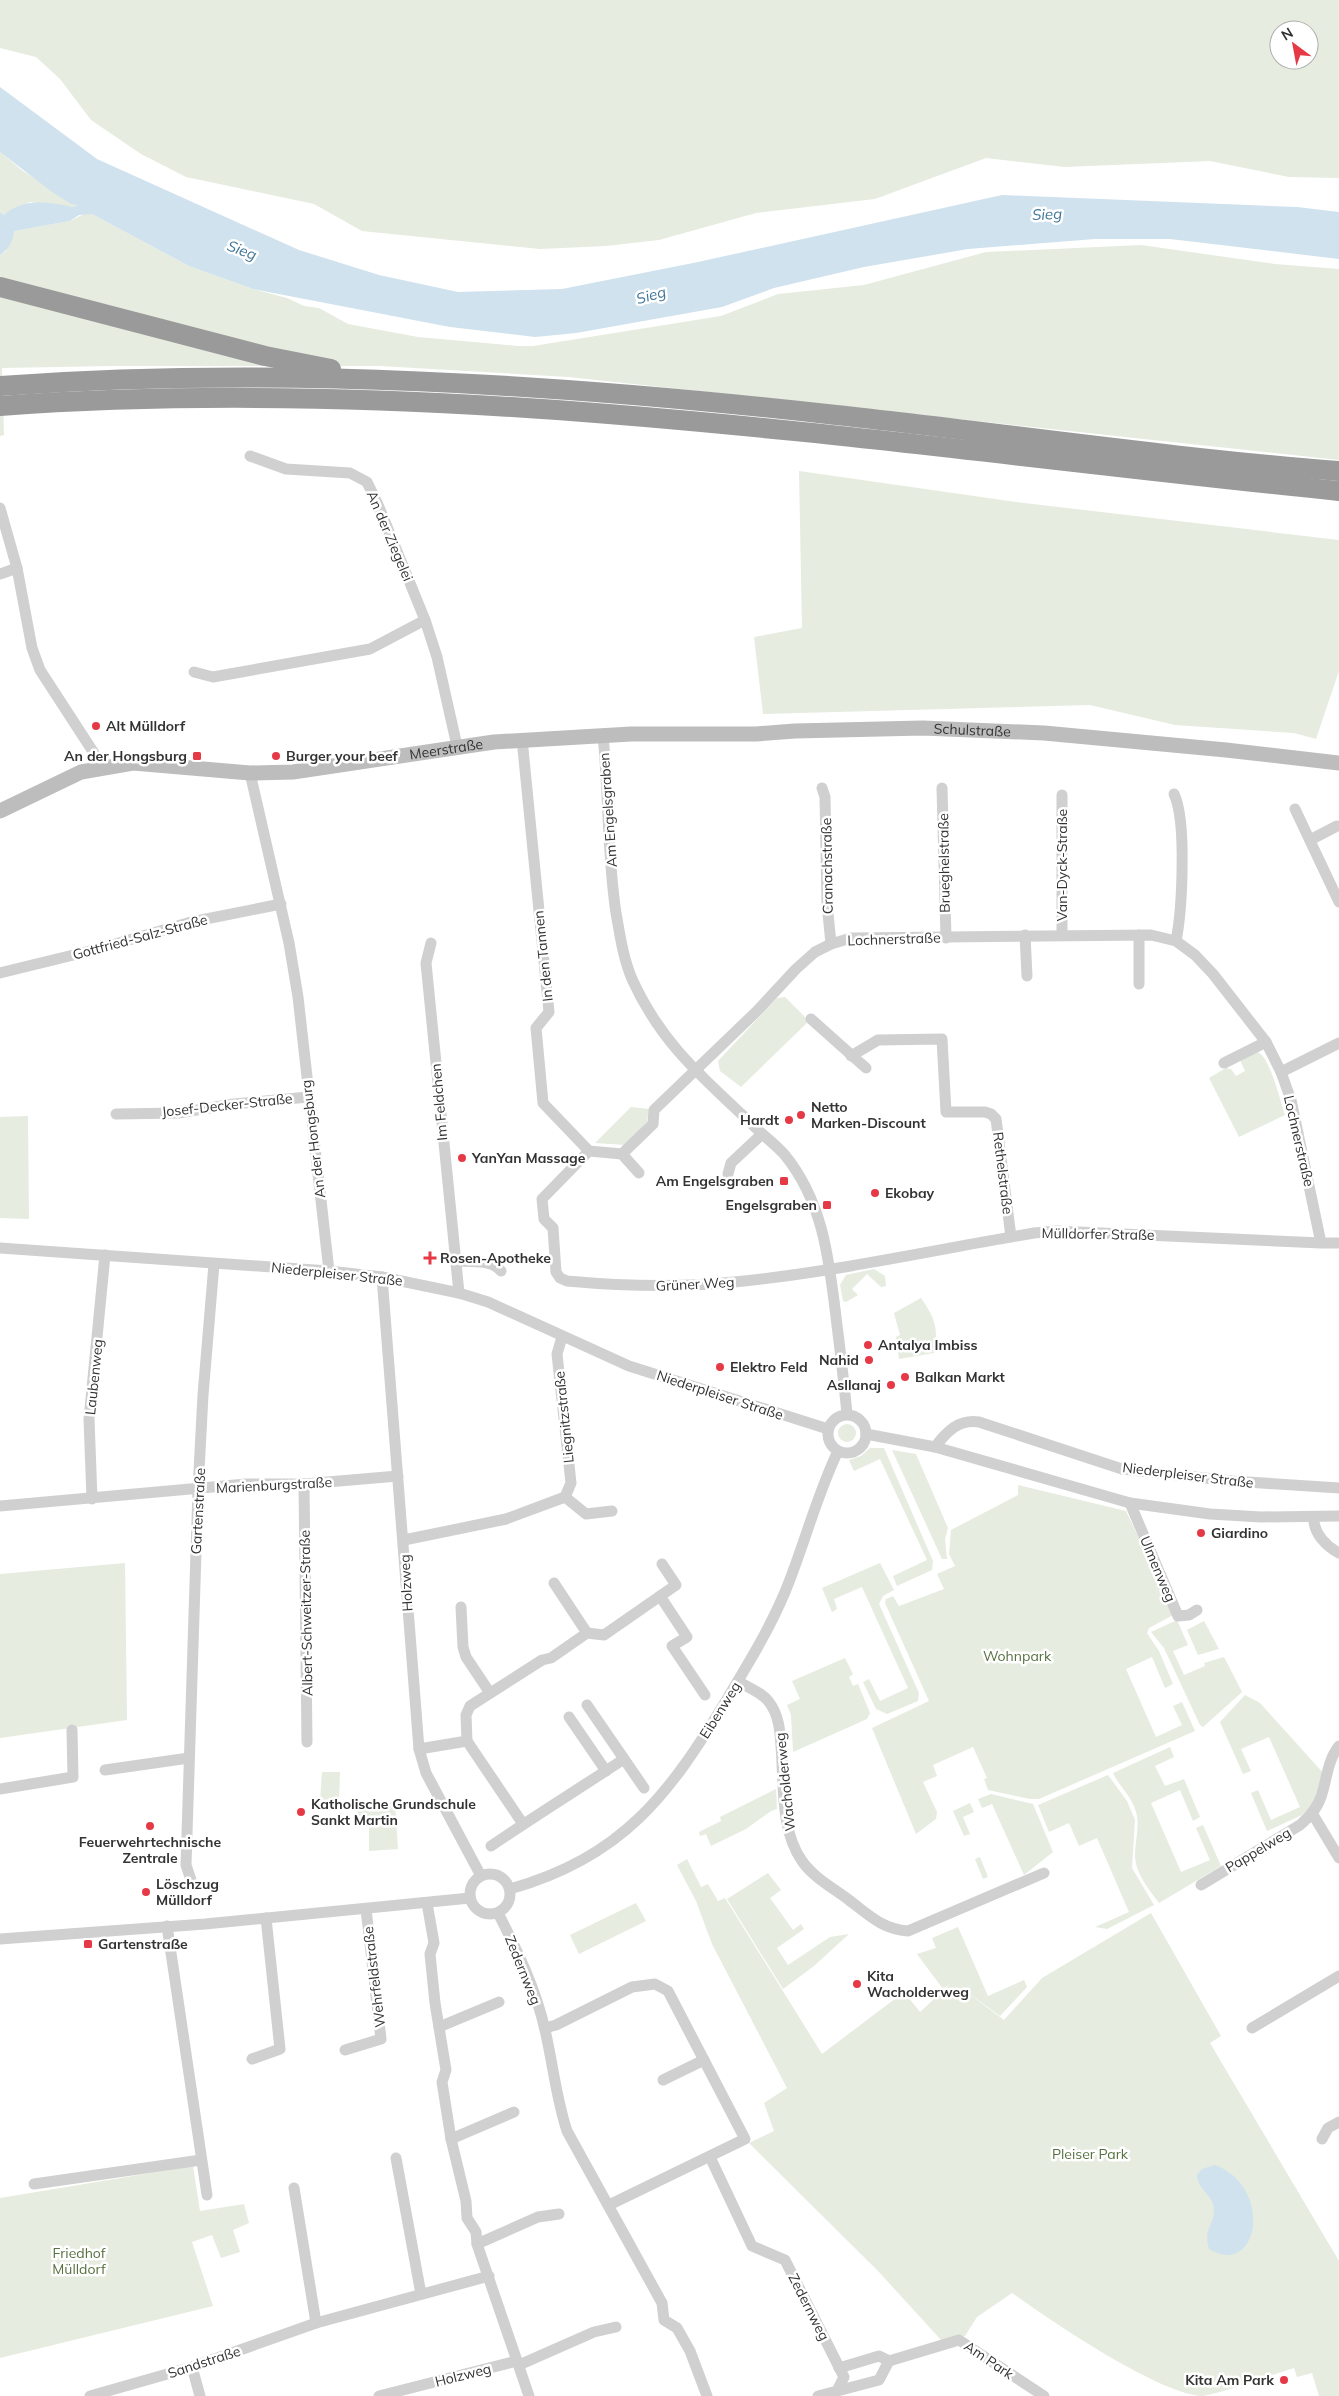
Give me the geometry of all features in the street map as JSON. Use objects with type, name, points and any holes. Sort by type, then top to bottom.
[{"type":"highway","points":[[0,287],[265,356],[314,366],[405,380]]},
{"type":"highway","points":[[0,386],[220,377],[405,380],[670,398],[1339,471]]},
{"type":"highway","points":[[0,406],[224,397],[395,400],[534,407],[831,435],[1339,491]]},
{"type":"street","name":"An der Ziegelei","points":[[250,456],[286,469],[350,473],[367,482],[425,620],[437,657],[457,746]]},
{"type":"street","points":[[0,508],[17,568],[32,648],[40,670],[103,767]]},
{"type":"street","points":[[0,574],[17,568]]},
{"type":"street","points":[[194,672],[213,677],[370,649],[425,620]]},
{"type":"street","name":"Schulstraße","points":[[603,736],[923,728],[1044,733],[1226,750],[1339,764]]},
{"type":"street","name":"Meerstraße","points":[[0,811],[81,772],[133,763],[250,773],[293,772],[457,746],[522,739],[603,736]]},
{"type":"street","name":"Am Engelsgraben","points":[[603,736],[611,871],[618,930],[631,977],[657,1026],[695,1072],[784,1154],[807,1189],[817,1210],[830,1268],[847,1414]]},
{"type":"street","name":"In den Tannen","points":[[522,739],[549,1012],[536,1028],[543,1103],[589,1151]]},
{"type":"street","name":"An der Hongsburg","points":[[250,773],[281,904],[298,997],[329,1271]]},
{"type":"street","name":"Cranachstraße","points":[[822,788],[825,797],[827,903],[831,944]]},
{"type":"street","name":"Brueghelstraße","points":[[942,788],[946,938]]},
{"type":"street","points":[[1174,794],[1179,806],[1180,840],[1181,918],[1176,941]]},
{"type":"street","name":"Van-Dyck-Straße","points":[[1062,795],[1062,935]]},
{"type":"street","points":[[1295,809],[1339,902]]},
{"type":"street","points":[[1310,840],[1337,826]]},
{"type":"street","name":"Gottfried-Salz-Straße","points":[[0,973],[89,951],[191,922],[281,904]]},
{"type":"street","points":[[1024,935],[1027,976]]},
{"type":"street","name":"Lochnerstraße","points":[[695,1072],[815,952],[831,944],[851,938],[946,938],[1024,935],[1139,935],[1163,937],[1176,941],[1195,955],[1213,974],[1266,1042],[1282,1072],[1299,1130],[1321,1244]]},
{"type":"street","points":[[1138,984],[1139,935]]},
{"type":"street","name":"Im Feldchen","points":[[431,943],[426,963],[454,1261],[459,1293]]},
{"type":"street","points":[[811,1020],[866,1068]]},
{"type":"street","name":"Rethelstraße","points":[[851,1056],[878,1040],[942,1039],[946,1112],[985,1112],[991,1114],[996,1120],[1011,1237]]},
{"type":"street","points":[[1224,1063],[1266,1042]]},
{"type":"street","points":[[1282,1072],[1339,1043]]},
{"type":"street","points":[[622,1154],[653,1124],[654,1110],[695,1072]]},
{"type":"street","name":"Josef-Decker-Straße","points":[[116,1114],[178,1113],[234,1104],[308,1097]]},
{"type":"street","points":[[728,1174],[732,1163],[762,1134]]},
{"type":"street","points":[[589,1151],[622,1154],[639,1173]]},
{"type":"street","name":"Grüner Weg","points":[[589,1151],[542,1199],[544,1219],[553,1228],[556,1272],[560,1278],[567,1281],[650,1286],[733,1282],[830,1268]]},
{"type":"street","name":"Mülldorfer Straße","points":[[830,1268],[1057,1231],[1321,1244],[1339,1243]]},
{"type":"street","name":"Niederpleiser Straße","points":[[0,1248],[329,1271],[382,1277],[459,1293],[488,1302],[629,1366],[828,1428]]},
{"type":"street","name":"Laubenweg","points":[[92,1498],[90,1419],[105,1255]]},
{"type":"street","points":[[454,1261],[486,1263],[499,1268],[501,1271]]},
{"type":"street","name":"Gartenstraße","points":[[191,1880],[186,1865],[198,1490],[203,1395],[214,1264]]},
{"type":"street","name":"Holzweg","points":[[382,1277],[419,1748],[426,1773],[481,1876]]},
{"type":"street","name":"Liegnitzstraße","points":[[562,1337],[557,1354],[571,1483],[565,1497]]},
{"type":"street","points":[[847,1414],[862,1422],[866,1434],[865,1440],[856,1450],[850,1452],[838,1451],[828,1439],[828,1428],[835,1418],[847,1414]]},
{"type":"street","name":"Niederpleiser Straße","points":[[935,1446],[951,1429],[968,1420],[1122,1469],[1232,1481],[1339,1488]]},
{"type":"street","points":[[866,1434],[935,1446],[1130,1503],[1210,1514],[1314,1518],[1339,1516]]},
{"type":"street","name":"Eibenweg","points":[[510,1889],[554,1874],[585,1859],[614,1840],[636,1822],[668,1788],[738,1681],[780,1603],[838,1451]]},
{"type":"street","name":"Marienburgstraße","points":[[0,1506],[198,1490],[246,1484],[304,1484],[398,1476]]},
{"type":"street","name":"Albert-Schweitzer-Straße","points":[[304,1484],[307,1742]]},
{"type":"street","points":[[404,1540],[506,1519],[565,1497],[586,1514],[612,1511]]},
{"type":"street","name":"Ulmenweg","points":[[1130,1503],[1178,1616],[1189,1615],[1197,1610]]},
{"type":"street","points":[[1314,1518],[1314,1522],[1326,1546],[1339,1553]]},
{"type":"street","points":[[523,1824],[467,1741],[467,1710],[490,1693],[542,1660],[551,1658],[587,1633],[604,1635],[676,1585],[662,1564]]},
{"type":"street","points":[[554,1583],[587,1633]]},
{"type":"street","points":[[660,1596],[687,1637],[672,1646],[705,1695]]},
{"type":"street","points":[[461,1607],[463,1647],[466,1657],[490,1693]]},
{"type":"street","name":"Wacholderweg","points":[[738,1681],[769,1701],[775,1712],[779,1727],[785,1804],[791,1841],[802,1862],[819,1878],[874,1920],[892,1930],[908,1931],[1044,1873]]},
{"type":"street","points":[[587,1705],[644,1788]]},
{"type":"street","points":[[568,1717],[606,1771]]},
{"type":"street","points":[[0,1789],[73,1777],[72,1730]]},
{"type":"street","points":[[419,1748],[467,1741]]},
{"type":"street","name":"Pappelweg","points":[[1201,1884],[1300,1825],[1312,1813],[1321,1798],[1330,1762],[1339,1746]]},
{"type":"street","points":[[105,1770],[189,1758]]},
{"type":"street","points":[[491,1846],[624,1759]]},
{"type":"street","points":[[1312,1813],[1339,1858]]},
{"type":"street","points":[[493,1874],[499,1876],[504,1879],[510,1889],[508,1903],[498,1913],[483,1913],[477,1910],[470,1898],[472,1884],[481,1876],[493,1874]]},
{"type":"street","name":"Wehrfeldstraße","points":[[0,1939],[266,1918],[470,1898]]},
{"type":"street","points":[[427,1903],[434,1943],[430,1954],[446,2070],[442,2082],[451,2139],[466,2200],[467,2218],[476,2232],[477,2244],[529,2396]]},
{"type":"street","name":"Wehrfeldstraße","points":[[345,2050],[381,2039],[366,1909]]},
{"type":"street","name":"Zedernweg","points":[[498,1913],[521,1960],[544,2028],[557,2082],[558,2104],[567,2131],[662,2303],[664,2320],[677,2328],[690,2351],[707,2396]]},
{"type":"street","points":[[252,2059],[280,2049],[266,1918]]},
{"type":"street","points":[[167,1926],[207,2195]]},
{"type":"street","points":[[1252,2028],[1338,1978]]},
{"type":"street","points":[[544,2028],[556,2025],[632,1987],[655,1984],[668,1991],[745,2139],[609,2205]]},
{"type":"street","points":[[439,2027],[499,2002]]},
{"type":"street","points":[[663,2080],[704,2060]]},
{"type":"street","points":[[451,2139],[514,2112]]},
{"type":"street","points":[[1322,2139],[1328,2128],[1339,2122]]},
{"type":"street","name":"Zedernweg","points":[[710,2157],[752,2246],[785,2260],[844,2377],[838,2391]]},
{"type":"street","points":[[396,2158],[421,2294]]},
{"type":"street","points":[[34,2184],[201,2160]]},
{"type":"street","points":[[294,2188],[316,2322]]},
{"type":"street","points":[[477,2244],[538,2217],[559,2214]]},
{"type":"street","name":"Sandstraße","points":[[90,2396],[192,2367],[316,2322],[489,2276]]},
{"type":"street","name":"Holzweg","points":[[379,2396],[518,2363],[594,2332],[616,2327]]},
{"type":"street","name":"Am Park","points":[[889,2361],[960,2340],[1044,2396]]},
{"type":"street","points":[[818,2396],[879,2380],[889,2361],[879,2356],[839,2368]]},
{"type":"street","points":[[192,2367],[200,2396]]},
{"type":"green space","points":[[0,0],[1339,0],[1339,178],[1289,177],[1210,161],[1065,167],[986,158],[875,199],[756,213],[659,240],[606,246],[540,249],[362,231],[314,204],[186,177],[141,154],[91,120],[60,79],[36,57],[0,48]]},
{"type":"green space","points":[[0,152],[23,171],[78,205],[73,207],[30,202],[4,215],[0,212]]},
{"type":"green space","points":[[84,214],[92,214],[189,266],[253,289],[287,298],[304,306],[319,308],[348,324],[418,337],[518,346],[533,346],[721,316],[778,294],[864,285],[986,252],[1141,245],[1275,264],[1339,269],[1339,460],[568,377],[380,366],[2,368],[4,435],[0,436],[0,255],[6,251],[13,231],[70,221]]},
{"type":"green space","points":[[799,471],[1016,502],[1339,540],[1339,671],[1316,739],[1294,733],[1175,725],[1090,705],[763,714],[754,637],[802,628]]},
{"type":"green space","points":[[785,997],[809,1021],[741,1087],[720,1071],[718,1061],[777,998]]},
{"type":"green space","points":[[1257,1052],[1266,1061],[1270,1070],[1285,1115],[1239,1137],[1209,1078],[1226,1068],[1231,1069],[1236,1076],[1245,1071],[1240,1060]]},
{"type":"green space","points":[[631,1107],[649,1109],[647,1122],[625,1145],[595,1143]]},
{"type":"green space","points":[[28,1116],[29,1219],[0,1218],[0,1117]]},
{"type":"green space","points":[[874,1269],[885,1276],[886,1286],[881,1287],[867,1274],[852,1289],[858,1295],[846,1302],[843,1301],[840,1285],[846,1275]]},
{"type":"green space","points":[[921,1298],[935,1324],[934,1353],[899,1359],[896,1337],[900,1335],[894,1313]]},
{"type":"green space","points":[[847,1424],[853,1427],[856,1433],[853,1439],[847,1442],[841,1439],[838,1433],[841,1427]]},
{"type":"green space","points":[[870,1448],[884,1448],[933,1561],[932,1570],[897,1586],[893,1576],[927,1560],[880,1459],[854,1471],[849,1460],[861,1456]]},
{"type":"green space","points":[[892,1450],[916,1454],[948,1528],[945,1539],[947,1559],[942,1559]]},
{"type":"green space","name":"Wohnpark","points":[[1018,1485],[1126,1511],[1175,1614],[1149,1628],[1147,1633],[1159,1651],[1173,1684],[1165,1688],[1152,1657],[1126,1669],[1156,1737],[1182,1725],[1173,1706],[1182,1702],[1195,1731],[1039,1799],[1030,1799],[988,1790],[984,1779],[987,1778],[973,1747],[933,1765],[937,1776],[923,1782],[937,1812],[936,1819],[916,1834],[872,1728],[929,1701],[885,1603],[886,1599],[893,1596],[899,1606],[944,1589],[937,1574],[955,1566],[949,1554],[951,1530],[1018,1495]]},
{"type":"green space","points":[[125,1563],[127,1720],[0,1738],[0,1574]]},
{"type":"green space","points":[[880,1563],[894,1590],[883,1596],[879,1604],[919,1693],[918,1701],[887,1714],[876,1709],[863,1682],[869,1679],[880,1701],[908,1688],[862,1587],[834,1599],[837,1609],[832,1612],[822,1588]]},
{"type":"green space","points":[[1177,1620],[1188,1645],[1173,1651],[1184,1675],[1205,1666],[1204,1663],[1224,1657],[1242,1692],[1203,1727],[1200,1725],[1164,1648],[1151,1632]]},
{"type":"green space","points":[[1204,1621],[1219,1649],[1198,1655],[1187,1630]]},
{"type":"green space","points":[[845,1658],[853,1674],[849,1677],[853,1686],[858,1684],[870,1713],[867,1719],[793,1752],[791,1715],[787,1705],[800,1699],[792,1681]]},
{"type":"green space","points":[[1245,1695],[1260,1703],[1325,1775],[1319,1798],[1302,1815],[1267,1831],[1251,1793],[1258,1790],[1271,1820],[1300,1807],[1269,1737],[1241,1749],[1251,1771],[1243,1774],[1220,1722]]},
{"type":"green space","points":[[1170,1747],[1174,1757],[1155,1766],[1165,1786],[1184,1779],[1200,1817],[1193,1821],[1180,1790],[1151,1803],[1181,1872],[1210,1860],[1196,1828],[1203,1825],[1221,1866],[1159,1903],[1137,1868],[1135,1855],[1138,1826],[1137,1815],[1131,1800],[1113,1773]]},
{"type":"green space","points":[[322,1772],[340,1772],[339,1802],[320,1801]]},
{"type":"green space","points":[[1108,1775],[1127,1801],[1135,1820],[1132,1868],[1154,1905],[1107,1929],[1095,1927],[1129,1912],[1097,1838],[1079,1846],[1069,1823],[1049,1832],[1038,1805]]},
{"type":"green space","points":[[776,1789],[777,1809],[771,1811],[746,1829],[711,1846],[706,1834],[700,1836],[699,1832],[721,1821],[720,1817]]},
{"type":"green space","points":[[991,1794],[1033,1804],[1053,1852],[1024,1875],[992,1804],[982,1808],[978,1799]]},
{"type":"green space","points":[[358,1801],[395,1802],[398,1849],[369,1851],[369,1827],[357,1826]]},
{"type":"green space","points":[[970,1803],[974,1812],[963,1817],[970,1834],[964,1836],[953,1811]]},
{"type":"green space","points":[[980,1857],[988,1877],[983,1879],[975,1859]]},
{"type":"green space","name":"Pleiser Park","points":[[687,1859],[701,1887],[708,1884],[718,1901],[725,1898],[822,2054],[904,1992],[920,2012],[951,1983],[943,1989],[917,1954],[936,1948],[932,1938],[958,1927],[988,1996],[1024,1980],[1027,1987],[1000,2016],[952,1981],[1004,2020],[1042,1978],[1151,1913],[1221,2036],[1210,2043],[1339,2261],[1339,2396],[1319,2396],[1312,2373],[1297,2377],[1294,2368],[1214,2394],[1203,2396],[1184,2393],[1160,2384],[1105,2354],[1012,2293],[977,2317],[965,2336],[942,2341],[878,2271],[749,2143],[774,2131],[764,2103],[787,2088],[712,1944],[696,1901],[677,1865]]},
{"type":"green space","points":[[768,1873],[781,1890],[770,1898],[793,1930],[801,1924],[804,1929],[777,1948],[788,1965],[830,1937],[849,1934],[814,1966],[783,1989],[727,1899]]},
{"type":"green space","points":[[636,1903],[646,1921],[579,1954],[570,1935]]},
{"type":"green space","name":"Friedhof Mülldorf","points":[[193,2166],[200,2211],[244,2204],[249,2223],[233,2230],[240,2252],[221,2258],[212,2235],[192,2242],[213,2306],[0,2358],[0,2198]]},
{"type":"water","name":"Sieg","points":[[0,87],[97,159],[299,250],[379,275],[458,292],[562,289],[698,262],[1002,195],[1297,207],[1339,212],[1339,259],[1170,239],[1095,239],[968,249],[864,267],[774,288],[722,307],[576,333],[535,337],[450,327],[253,289],[189,266],[92,214],[79,215],[70,221],[14,231],[10,244],[0,255],[0,212],[4,215],[20,205],[37,202],[73,207],[78,205],[71,204],[52,192],[0,152]]},
{"type":"water","points":[[1215,2165],[1234,2176],[1246,2192],[1252,2209],[1253,2226],[1248,2241],[1239,2252],[1226,2255],[1209,2249],[1207,2236],[1214,2210],[1211,2200],[1200,2185],[1197,2175],[1202,2169]]},
{"type":"place","name":"Alt Mülldorf","points":[[96,726]]},
{"type":"place","name":"An der Hongsburg","points":[[197,756]]},
{"type":"place","name":"Burger your beef","points":[[276,756]]},
{"type":"place","name":"Netto Marken-Discount","points":[[801,1115]]},
{"type":"place","name":"Hardt","points":[[789,1120]]},
{"type":"place","name":"YanYan Massage","points":[[462,1158]]},
{"type":"place","name":"Am Engelsgraben","points":[[784,1181]]},
{"type":"place","name":"Ekobay","points":[[875,1193]]},
{"type":"place","name":"Engelsgraben","points":[[827,1205]]},
{"type":"place","name":"Rosen-Apotheke","points":[[430,1258]]},
{"type":"place","name":"Antalya Imbiss","points":[[868,1345]]},
{"type":"place","name":"Nahid","points":[[869,1360]]},
{"type":"place","name":"Elektro Feld","points":[[720,1367]]},
{"type":"place","name":"Balkan Markt","points":[[905,1377]]},
{"type":"place","name":"Asllanaj","points":[[891,1385]]},
{"type":"place","name":"Giardino","points":[[1201,1533]]},
{"type":"place","name":"Katholische Grundschule Sankt Martin","points":[[301,1812]]},
{"type":"place","name":"Feuerwehrtechnische Zentrale","points":[[150,1826]]},
{"type":"place","name":"Löschzug Mülldorf","points":[[146,1892]]},
{"type":"place","name":"Gartenstraße","points":[[88,1944]]},
{"type":"place","name":"Kita Wacholderweg","points":[[857,1984]]},
{"type":"place","name":"Kita Am Park","points":[[1284,2380]]}]
